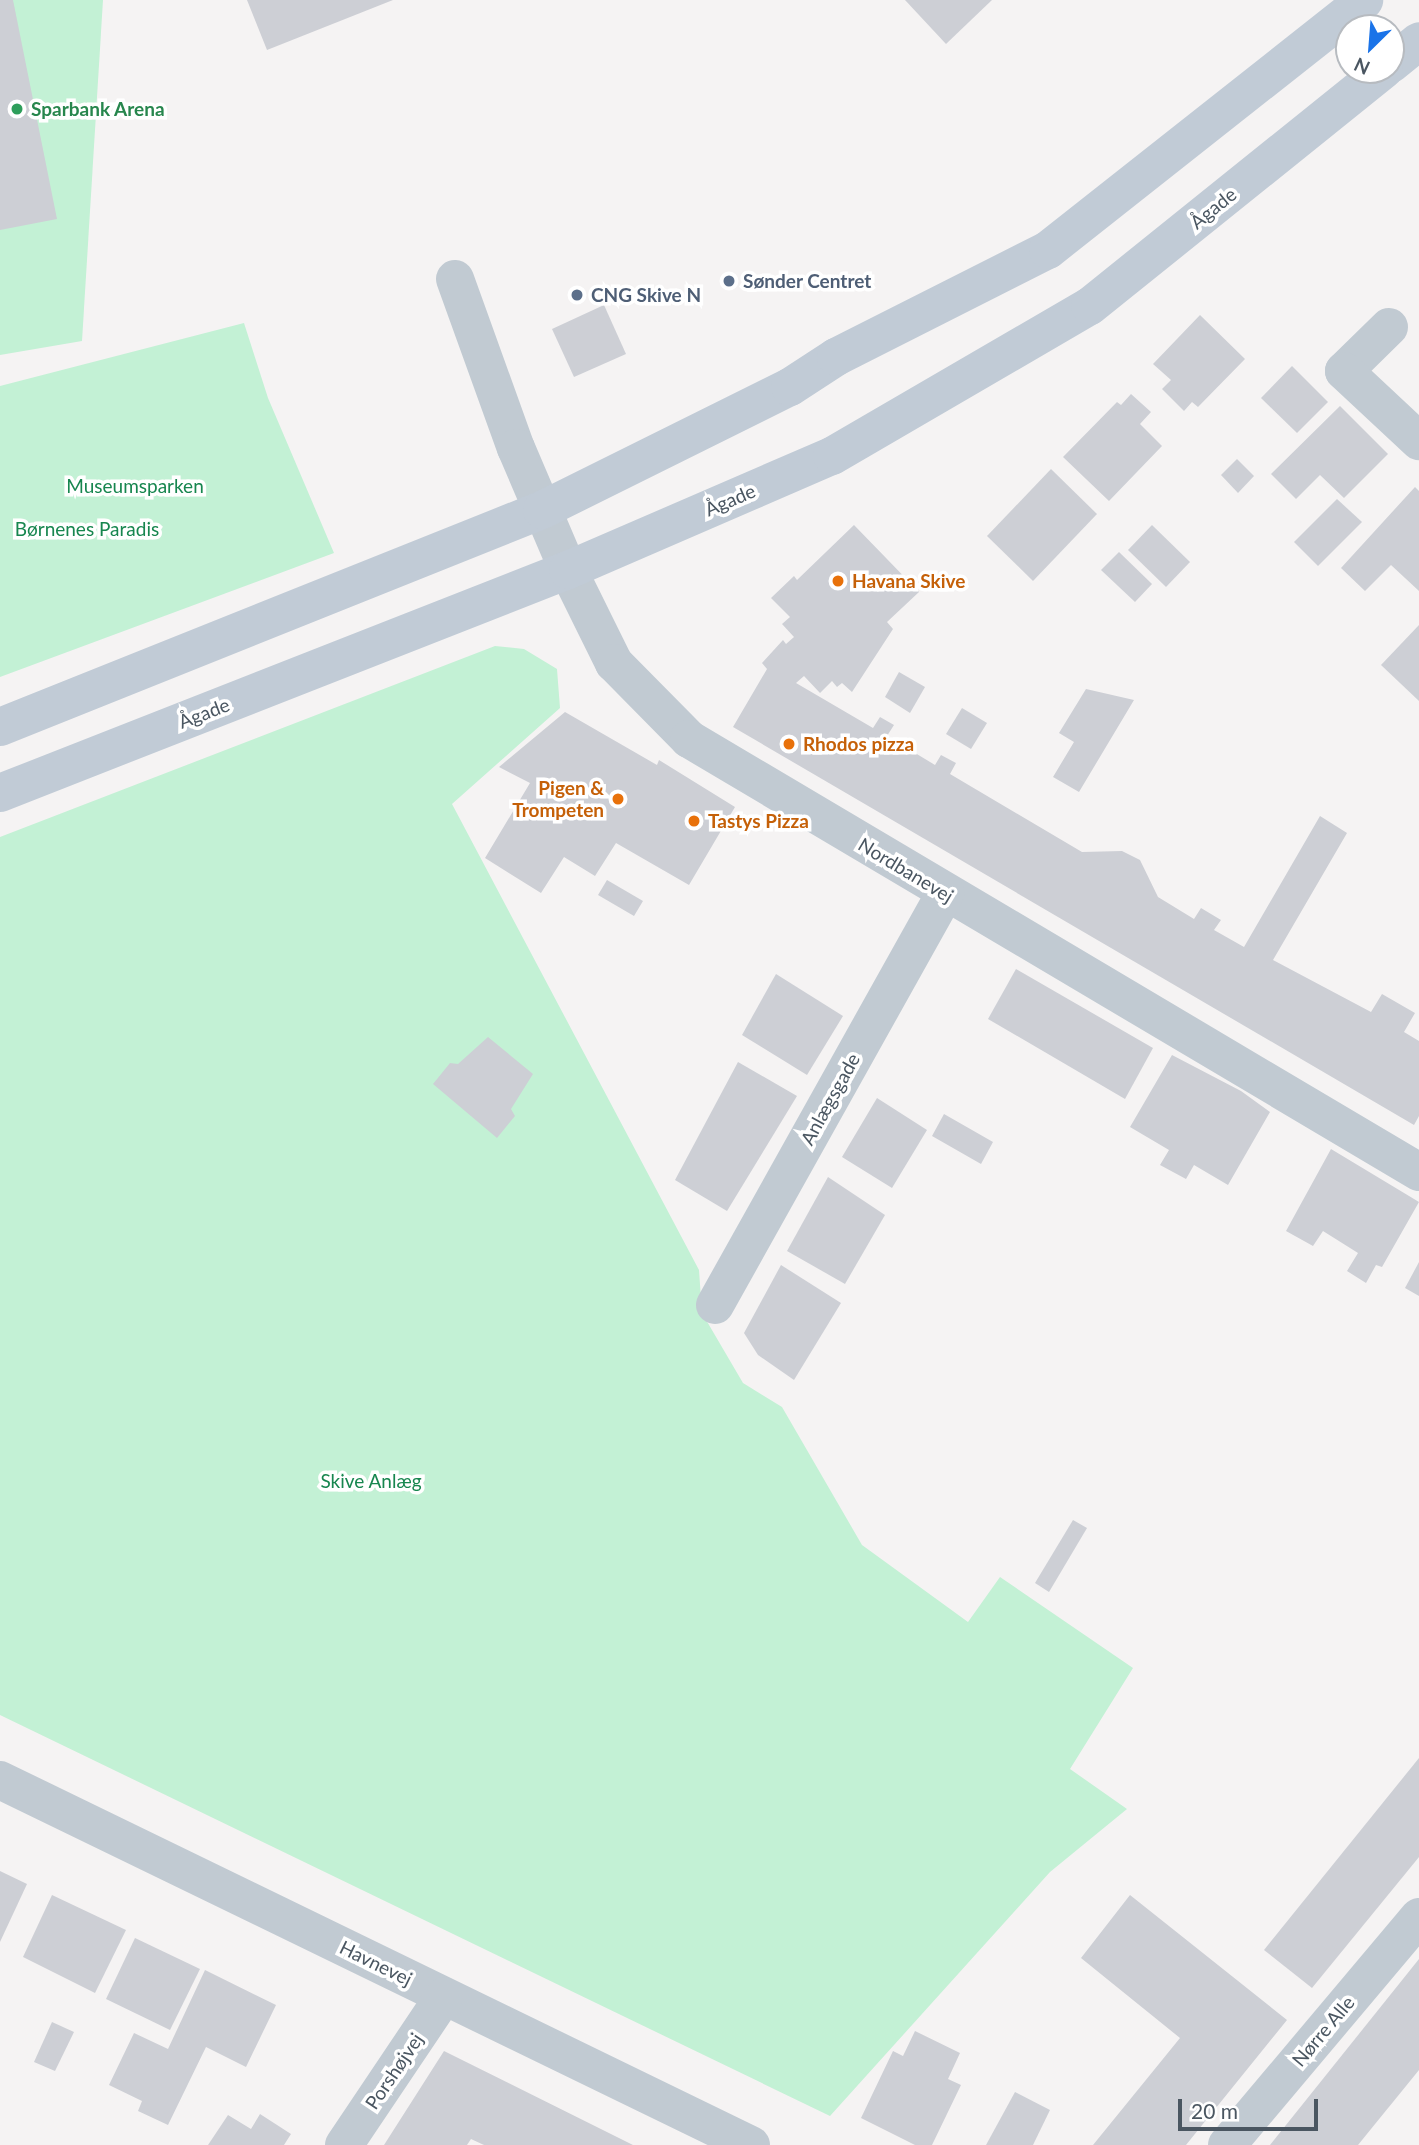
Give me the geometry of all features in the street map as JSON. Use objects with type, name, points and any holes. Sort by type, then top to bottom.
[{"type":"street","points":[[0,727],[542,510],[790,387],[836,357],[1048,250],[1364,0]]},
{"type":"street","points":[[1405,52],[1419,41]]},
{"type":"street","name":"Ågade","points":[[0,793],[568,570],[832,456],[1090,306],[1367,84]]},
{"type":"street","name":"Nordbanevej","points":[[456,279],[516,449],[568,570],[614,663],[689,739],[1419,1172]]},
{"type":"street","points":[[1389,327],[1344,371],[1419,441]]},
{"type":"street","name":"Anlægsgade","points":[[715,1305],[945,893]]},
{"type":"street","name":"Havnevej","points":[[0,1780],[751,2145]]},
{"type":"street","name":"Nørre Alle","points":[[1227,2145],[1419,1917]]},
{"type":"street","name":"Porshøjvej","points":[[344,2145],[443,1996]]},
{"type":"green space","points":[[0,0],[103,0],[82,341],[0,355]]},
{"type":"green space","name":"Museumsparken","points":[[244,323],[268,398],[334,553],[0,677],[0,386]]},
{"type":"green space","name":"Skive Anlæg","points":[[495,646],[524,649],[557,669],[560,708],[452,804],[699,1270],[702,1313],[743,1383],[782,1407],[862,1545],[968,1622],[1000,1577],[1133,1668],[1070,1769],[1127,1809],[1050,1872],[830,2116],[0,1715],[0,837]]},
{"type":"building","name":"Sparbank Arena","points":[[0,0],[13,0],[57,219],[0,230]]},
{"type":"building","points":[[247,0],[393,0],[267,50]]},
{"type":"building","points":[[905,0],[992,0],[946,44]]},
{"type":"building","points":[[604,305],[626,354],[574,377],[552,329]]},
{"type":"building","points":[[1200,315],[1245,359],[1198,407],[1192,402],[1184,411],[1162,389],[1171,380],[1153,364]]},
{"type":"building","points":[[1292,366],[1328,402],[1297,433],[1261,398]]},
{"type":"building","points":[[1131,394],[1151,412],[1140,424],[1162,446],[1109,501],[1063,457],[1117,402],[1121,405]]},
{"type":"building","points":[[1340,406],[1388,454],[1344,498],[1320,475],[1296,499],[1271,474]]},
{"type":"building","points":[[1237,459],[1254,476],[1238,493],[1221,475]]},
{"type":"building","points":[[1051,469],[1097,514],[1033,581],[987,536]]},
{"type":"building","points":[[1415,487],[1419,491],[1419,591],[1391,565],[1365,591],[1341,568]]},
{"type":"building","points":[[1337,499],[1362,522],[1318,566],[1294,542]]},
{"type":"building","points":[[854,525],[919,592],[887,622],[893,629],[852,692],[842,683],[837,687],[832,681],[820,693],[804,676],[796,683],[873,728],[880,717],[894,725],[887,736],[935,765],[941,755],[956,763],[950,774],[1082,852],[1122,851],[1140,860],[1158,897],[1194,919],[1201,908],[1221,920],[1214,930],[1244,947],[1320,816],[1347,833],[1273,960],[1371,1012],[1382,994],[1415,1013],[1404,1032],[1419,1041],[1419,1116],[1414,1125],[733,727],[767,669],[762,663],[783,640],[786,644],[794,637],[782,624],[790,617],[771,598],[794,576],[797,580]]},
{"type":"building","points":[[1152,525],[1190,562],[1166,587],[1128,550]]},
{"type":"building","points":[[1119,552],[1152,584],[1135,602],[1101,570]]},
{"type":"building","points":[[1419,625],[1419,701],[1381,665]]},
{"type":"building","points":[[899,672],[925,687],[910,713],[885,697]]},
{"type":"building","points":[[1086,689],[1134,700],[1079,792],[1053,777],[1074,742],[1059,733]]},
{"type":"building","points":[[962,708],[987,723],[971,749],[946,734]]},
{"type":"building","points":[[565,712],[657,765],[659,760],[735,807],[689,885],[616,843],[595,876],[564,857],[541,893],[485,858],[530,783],[499,767]]},
{"type":"building","points":[[607,880],[643,901],[634,916],[598,895]]},
{"type":"building","points":[[1016,969],[1153,1048],[1125,1099],[988,1019]]},
{"type":"building","points":[[776,974],[843,1016],[807,1075],[742,1035]]},
{"type":"building","points":[[488,1037],[533,1074],[511,1109],[515,1116],[497,1138],[433,1084],[450,1063],[458,1064]]},
{"type":"building","points":[[1172,1055],[1241,1091],[1270,1112],[1228,1185],[1194,1165],[1186,1179],[1160,1165],[1169,1150],[1130,1127]]},
{"type":"building","points":[[738,1062],[797,1096],[727,1211],[675,1180]]},
{"type":"building","points":[[877,1098],[927,1130],[892,1188],[842,1157]]},
{"type":"building","points":[[944,1114],[993,1142],[981,1164],[932,1136]]},
{"type":"building","points":[[1331,1149],[1419,1202],[1382,1267],[1376,1265],[1366,1283],[1347,1271],[1358,1253],[1323,1231],[1313,1246],[1286,1231]]},
{"type":"building","points":[[828,1177],[885,1215],[845,1284],[787,1251]]},
{"type":"building","points":[[1419,1262],[1419,1296],[1405,1288]]},
{"type":"building","points":[[781,1265],[841,1303],[794,1380],[758,1355],[744,1333]]},
{"type":"building","points":[[1073,1520],[1087,1528],[1049,1592],[1035,1583]]},
{"type":"building","points":[[1419,1758],[1419,1857],[1312,1988],[1264,1950]]},
{"type":"building","points":[[0,1871],[27,1884],[0,1942]]},
{"type":"building","points":[[52,1895],[126,1930],[95,1993],[23,1957]]},
{"type":"building","points":[[1130,1895],[1287,2020],[1186,2145],[1093,2145],[1180,2038],[1081,1958]]},
{"type":"building","points":[[135,1938],[200,1969],[170,2030],[106,1999]]},
{"type":"building","points":[[1419,1959],[1419,2070],[1358,2145],[1270,2145]]},
{"type":"building","points":[[205,1970],[276,2005],[246,2067],[206,2047],[168,2125],[138,2111],[142,2101],[109,2085],[134,2033],[168,2049]]},
{"type":"building","points":[[52,2022],[74,2032],[55,2071],[34,2062]]},
{"type":"building","points":[[915,2031],[960,2053],[948,2079],[961,2085],[932,2145],[915,2145],[861,2118],[893,2051],[903,2056]]},
{"type":"building","points":[[444,2051],[633,2145],[484,2145],[471,2139],[467,2145],[384,2145]]},
{"type":"building","points":[[1015,2092],[1050,2110],[1033,2145],[986,2145]]},
{"type":"building","points":[[260,2114],[291,2134],[284,2145],[208,2145],[228,2115],[251,2129]]},
{"type":"place","name":"Sparbank Arena","points":[[17,109]]},
{"type":"place","name":"Sønder Centret","points":[[729,281]]},
{"type":"place","name":"CNG Skive N","points":[[577,295]]},
{"type":"place","name":"Havana Skive","points":[[838,581]]},
{"type":"place","name":"Rhodos pizza","points":[[789,744]]},
{"type":"place","name":"Pigen & Trompeten","points":[[618,799]]},
{"type":"place","name":"Tastys Pizza","points":[[694,821]]},
{"type":"park label","name":"Børnenes Paradis","points":[[87,529]]}]
